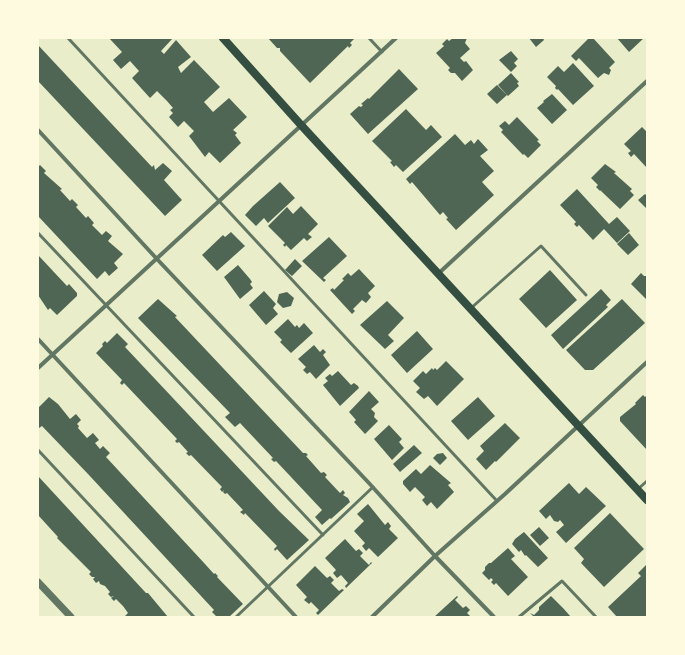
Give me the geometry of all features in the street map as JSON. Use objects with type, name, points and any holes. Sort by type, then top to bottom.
[{"type":"main road","points":[[223,38],[301,125],[647,500]]},
{"type":"street","points":[[38,368],[396,38]]},
{"type":"street","points":[[439,273],[647,80]]},
{"type":"street","points":[[38,130],[156,258],[373,487],[435,556],[494,617]]},
{"type":"street","points":[[38,339],[296,617]]},
{"type":"street","points":[[372,617],[435,556],[497,501],[647,362]]},
{"type":"street","points":[[38,582],[71,617]]},
{"type":"lane","points":[[68,38],[497,501]]},
{"type":"lane","points":[[369,38],[382,52]]},
{"type":"lane","points":[[38,233],[323,535]]},
{"type":"lane","points":[[470,309],[541,246],[586,295]]},
{"type":"lane","points":[[38,450],[194,617]]},
{"type":"lane","points":[[638,490],[647,481]]},
{"type":"lane","points":[[236,617],[269,588],[373,487]]},
{"type":"lane","points":[[519,617],[562,581],[596,617]]},
{"type":"building","points":[[109,38],[173,38],[161,51],[164,54],[176,40],[191,57],[178,67],[181,73],[194,60],[220,87],[204,102],[213,112],[229,98],[247,117],[233,130],[237,133],[235,135],[241,143],[220,163],[209,152],[205,157],[189,136],[194,131],[184,121],[178,127],[169,117],[173,113],[170,110],[173,108],[167,101],[157,91],[150,98],[132,78],[139,71],[130,61],[121,69],[113,60],[122,52]]},
{"type":"building","points":[[268,38],[355,38],[350,43],[352,45],[349,48],[348,46],[310,83],[280,51],[280,48],[277,48]]},
{"type":"building","points":[[453,38],[467,38],[465,43],[470,49],[460,58],[464,62],[466,61],[473,70],[462,81],[455,73],[451,73],[448,70],[450,68],[436,53],[444,46],[442,44],[447,39],[449,41]]},
{"type":"building","points":[[529,38],[543,38],[544,40],[536,47]]},
{"type":"building","points":[[589,38],[593,38],[615,62],[609,68],[611,70],[609,75],[604,73],[598,78],[579,58],[576,61],[571,56]]},
{"type":"building","points":[[617,38],[644,38],[629,52]]},
{"type":"building","points":[[38,45],[152,167],[154,165],[155,170],[163,163],[172,171],[164,180],[182,200],[165,216],[38,81]]},
{"type":"building","points":[[511,51],[518,59],[514,63],[517,66],[511,72],[499,60]]},
{"type":"building","points":[[573,63],[594,86],[573,105],[558,89],[557,90],[555,88],[556,86],[547,77],[558,66],[564,72]]},
{"type":"building","points":[[399,69],[418,89],[368,134],[350,114],[359,106],[361,107],[363,105],[361,104],[368,98],[369,99]]},
{"type":"building","points":[[511,73],[519,82],[517,83],[519,86],[508,96],[498,85]]},
{"type":"building","points":[[497,85],[507,95],[497,104],[487,94]]},
{"type":"building","points":[[552,94],[567,110],[552,124],[537,108]]},
{"type":"building","points":[[406,109],[426,130],[431,125],[442,137],[403,172],[396,165],[394,167],[390,162],[392,161],[372,141]]},
{"type":"building","points":[[517,117],[539,140],[537,141],[541,145],[528,158],[524,154],[523,155],[501,132],[503,130],[499,126],[505,121],[509,125]]},
{"type":"building","points":[[642,127],[647,132],[647,168],[634,154],[631,157],[628,153],[631,151],[624,144]]},
{"type":"building","points":[[455,134],[465,145],[471,140],[474,144],[478,139],[488,150],[480,156],[494,171],[482,182],[494,195],[456,230],[446,219],[448,218],[443,212],[440,215],[412,182],[410,184],[406,179]]},
{"type":"building","points":[[605,164],[616,172],[614,173],[632,189],[630,191],[634,195],[620,209],[601,191],[602,190],[600,191],[596,187],[598,185],[591,178]]},
{"type":"building","points":[[40,165],[46,171],[44,173],[62,189],[60,190],[70,201],[72,199],[78,205],[76,207],[86,218],[88,216],[94,223],[92,225],[102,235],[106,231],[112,236],[108,241],[123,254],[114,263],[118,268],[109,276],[105,271],[97,279],[38,216],[38,167]]},
{"type":"building","points":[[280,182],[295,198],[268,223],[264,218],[256,226],[245,215]]},
{"type":"building","points":[[577,189],[609,224],[617,217],[630,231],[617,243],[604,229],[593,240],[579,225],[577,227],[574,224],[576,222],[560,205]]},
{"type":"building","points":[[645,194],[647,196],[647,209],[638,200]]},
{"type":"building","points":[[301,206],[318,224],[308,234],[312,237],[307,241],[304,238],[291,250],[286,245],[285,247],[283,245],[285,243],[268,226],[287,207],[293,214]]},
{"type":"building","points":[[231,232],[245,246],[217,271],[202,255],[223,235],[225,237]]},
{"type":"building","points":[[629,233],[639,245],[628,255],[617,244]]},
{"type":"building","points":[[329,237],[347,256],[323,278],[326,280],[324,282],[302,261]]},
{"type":"building","points":[[38,255],[67,286],[69,284],[77,293],[77,296],[57,315],[50,308],[48,310],[38,295]]},
{"type":"building","points":[[295,259],[302,266],[292,276],[285,270]]},
{"type":"building","points":[[238,265],[252,282],[250,284],[253,288],[240,299],[224,277]]},
{"type":"building","points":[[359,269],[375,286],[368,293],[371,297],[366,303],[362,300],[353,309],[355,311],[352,314],[330,290],[333,288],[334,290],[344,280],[342,279],[348,273],[351,276]]},
{"type":"building","points":[[550,270],[577,300],[546,328],[519,299]]},
{"type":"building","points":[[641,273],[644,276],[647,276],[647,300],[631,284]]},
{"type":"building","points":[[601,289],[611,300],[606,305],[608,307],[563,349],[551,335]]},
{"type":"building","points":[[264,291],[276,304],[273,308],[278,314],[266,325],[249,305]]},
{"type":"building","points":[[287,292],[294,298],[291,306],[283,308],[277,302],[279,294]]},
{"type":"building","points":[[158,299],[177,316],[175,317],[303,453],[308,455],[306,456],[321,473],[324,472],[327,475],[325,477],[340,493],[343,490],[345,493],[343,495],[348,498],[350,502],[331,519],[330,518],[322,525],[315,517],[322,510],[276,461],[274,462],[271,459],[273,458],[240,423],[235,427],[225,417],[230,413],[138,318]]},
{"type":"building","points":[[622,299],[645,323],[593,370],[585,370],[566,350]]},
{"type":"building","points":[[387,301],[404,318],[388,335],[394,341],[385,349],[360,325]]},
{"type":"building","points":[[288,319],[295,327],[297,325],[299,328],[304,323],[313,333],[291,353],[280,342],[282,340],[274,332]]},
{"type":"building","points":[[417,331],[433,349],[407,373],[391,355]]},
{"type":"building","points":[[117,333],[128,344],[125,347],[279,511],[309,540],[287,560],[277,549],[275,551],[274,549],[277,546],[245,513],[244,515],[240,512],[243,510],[227,493],[225,494],[223,492],[224,490],[222,492],[220,489],[222,487],[191,455],[189,456],[186,453],[188,452],[179,442],[177,443],[175,441],[177,439],[124,383],[122,385],[120,383],[122,380],[96,353],[103,346],[102,344],[105,341],[107,343]]},
{"type":"building","points":[[314,345],[320,352],[323,349],[326,352],[323,355],[330,365],[316,379],[310,372],[307,374],[303,370],[306,367],[298,359]]},
{"type":"building","points":[[446,361],[464,379],[437,406],[428,396],[424,399],[416,392],[420,388],[413,381],[423,371],[426,374],[432,368],[433,370],[435,368],[437,370]]},
{"type":"building","points":[[338,371],[351,385],[354,383],[359,388],[340,406],[323,385],[328,381],[325,378],[330,374],[332,376]]},
{"type":"building","points":[[369,391],[379,402],[371,409],[375,413],[374,417],[378,421],[365,434],[354,422],[356,420],[349,412]]},
{"type":"building","points":[[643,395],[645,397],[647,395],[647,450],[620,421],[620,417],[636,404],[635,403]]},
{"type":"building","points":[[49,397],[58,404],[70,419],[76,414],[81,420],[77,424],[79,426],[78,428],[87,438],[93,433],[99,440],[95,443],[100,449],[103,446],[110,453],[106,457],[243,604],[229,617],[217,617],[212,612],[214,610],[88,474],[42,426],[39,428],[38,427],[38,408]]},
{"type":"building","points":[[478,397],[495,416],[468,440],[451,421]]},
{"type":"building","points":[[505,423],[520,438],[486,470],[476,459],[484,451],[480,446]]},
{"type":"building","points":[[389,425],[402,439],[399,442],[404,448],[392,460],[374,439]]},
{"type":"building","points":[[414,445],[422,453],[400,472],[393,464]]},
{"type":"building","points":[[443,453],[447,458],[440,465],[433,458],[437,454]]},
{"type":"building","points":[[430,465],[451,483],[448,485],[454,492],[437,509],[431,502],[427,506],[422,500],[425,497],[415,487],[410,492],[403,484],[403,481],[416,469],[421,474]]},
{"type":"building","points":[[38,476],[146,593],[148,593],[168,617],[125,616],[128,613],[123,606],[116,599],[114,601],[111,598],[114,596],[111,597],[108,594],[110,592],[105,586],[100,584],[99,581],[96,583],[93,579],[95,577],[92,577],[89,574],[91,572],[57,538],[58,537],[38,515]]},
{"type":"building","points":[[569,483],[579,494],[586,487],[606,506],[566,543],[556,532],[564,525],[560,520],[558,522],[554,521],[550,515],[546,519],[539,511]]},
{"type":"building","points":[[368,504],[385,525],[388,522],[391,526],[389,529],[398,538],[378,557],[369,548],[366,551],[362,546],[365,543],[354,531],[364,521],[357,514]]},
{"type":"building","points":[[610,513],[644,549],[604,587],[581,563],[584,559],[574,548]]},
{"type":"building","points":[[539,527],[549,538],[540,546],[530,535]]},
{"type":"building","points":[[524,532],[548,558],[538,567],[526,555],[525,556],[521,550],[519,552],[512,544],[515,539]]},
{"type":"building","points":[[345,539],[356,551],[359,549],[363,553],[360,556],[369,565],[371,562],[372,563],[346,588],[345,586],[348,583],[341,575],[337,578],[333,573],[336,570],[325,558]]},
{"type":"building","points":[[508,548],[515,556],[511,559],[528,577],[508,596],[496,583],[494,585],[491,582],[493,580],[491,578],[489,580],[482,573],[489,563],[491,563]]},
{"type":"building","points":[[647,564],[647,616],[617,617],[608,607],[641,576],[638,573]]},
{"type":"building","points":[[315,566],[327,578],[330,576],[334,580],[331,583],[339,591],[342,589],[344,590],[318,615],[316,613],[319,610],[311,602],[309,604],[304,600],[307,597],[296,585]]},
{"type":"building","points":[[457,596],[458,597],[455,600],[463,608],[466,606],[470,610],[467,613],[471,617],[434,617]]},
{"type":"building","points":[[551,596],[571,617],[534,617],[530,613],[534,615],[539,610],[539,607]]}]
